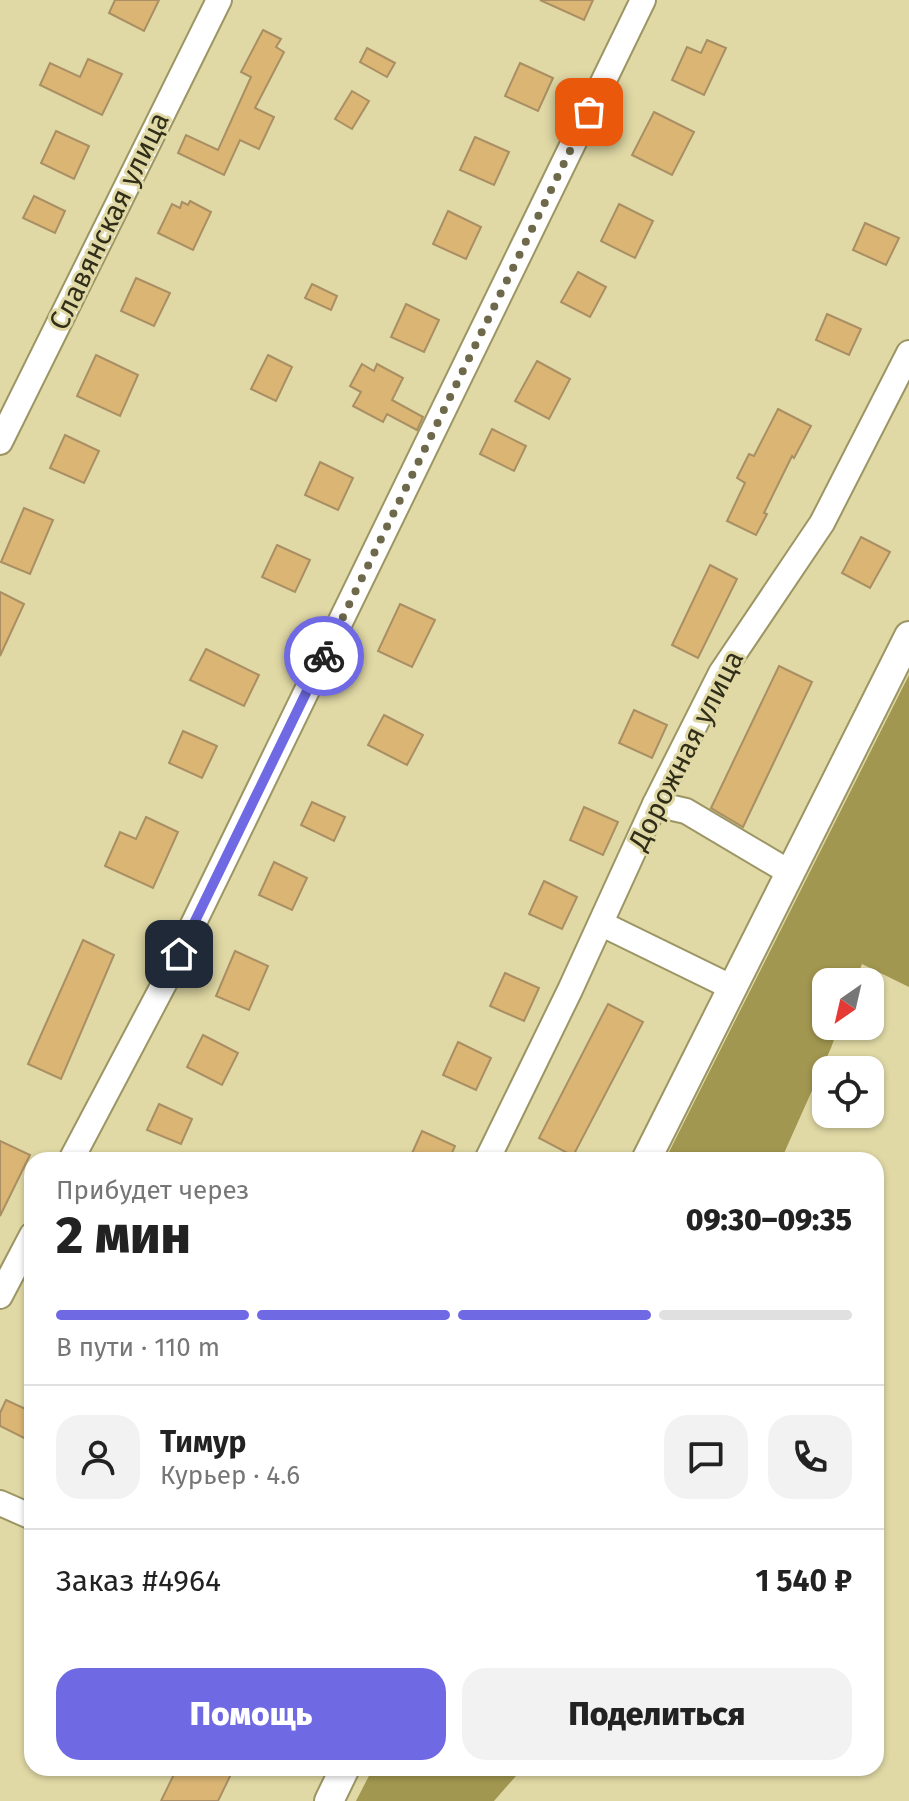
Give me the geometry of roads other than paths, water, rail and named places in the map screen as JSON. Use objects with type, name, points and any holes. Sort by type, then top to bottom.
[{"type":"street","name":"Славянская улица","points":[[0,442],[219,0]]},
{"type":"street","points":[[75,1152],[172,968],[643,0]]},
{"type":"street","name":"Дорожная улица","points":[[491,1152],[602,924],[655,804],[721,673],[822,523],[909,353]]},
{"type":"street","points":[[650,1152],[909,636]]},
{"type":"street","points":[[655,804],[686,811],[789,872]]},
{"type":"street","points":[[602,924],[733,988]]},
{"type":"street","points":[[0,1296],[24,1250]]},
{"type":"street","points":[[0,1503],[24,1514]]},
{"type":"street","points":[[329,1801],[341,1776]]}]
